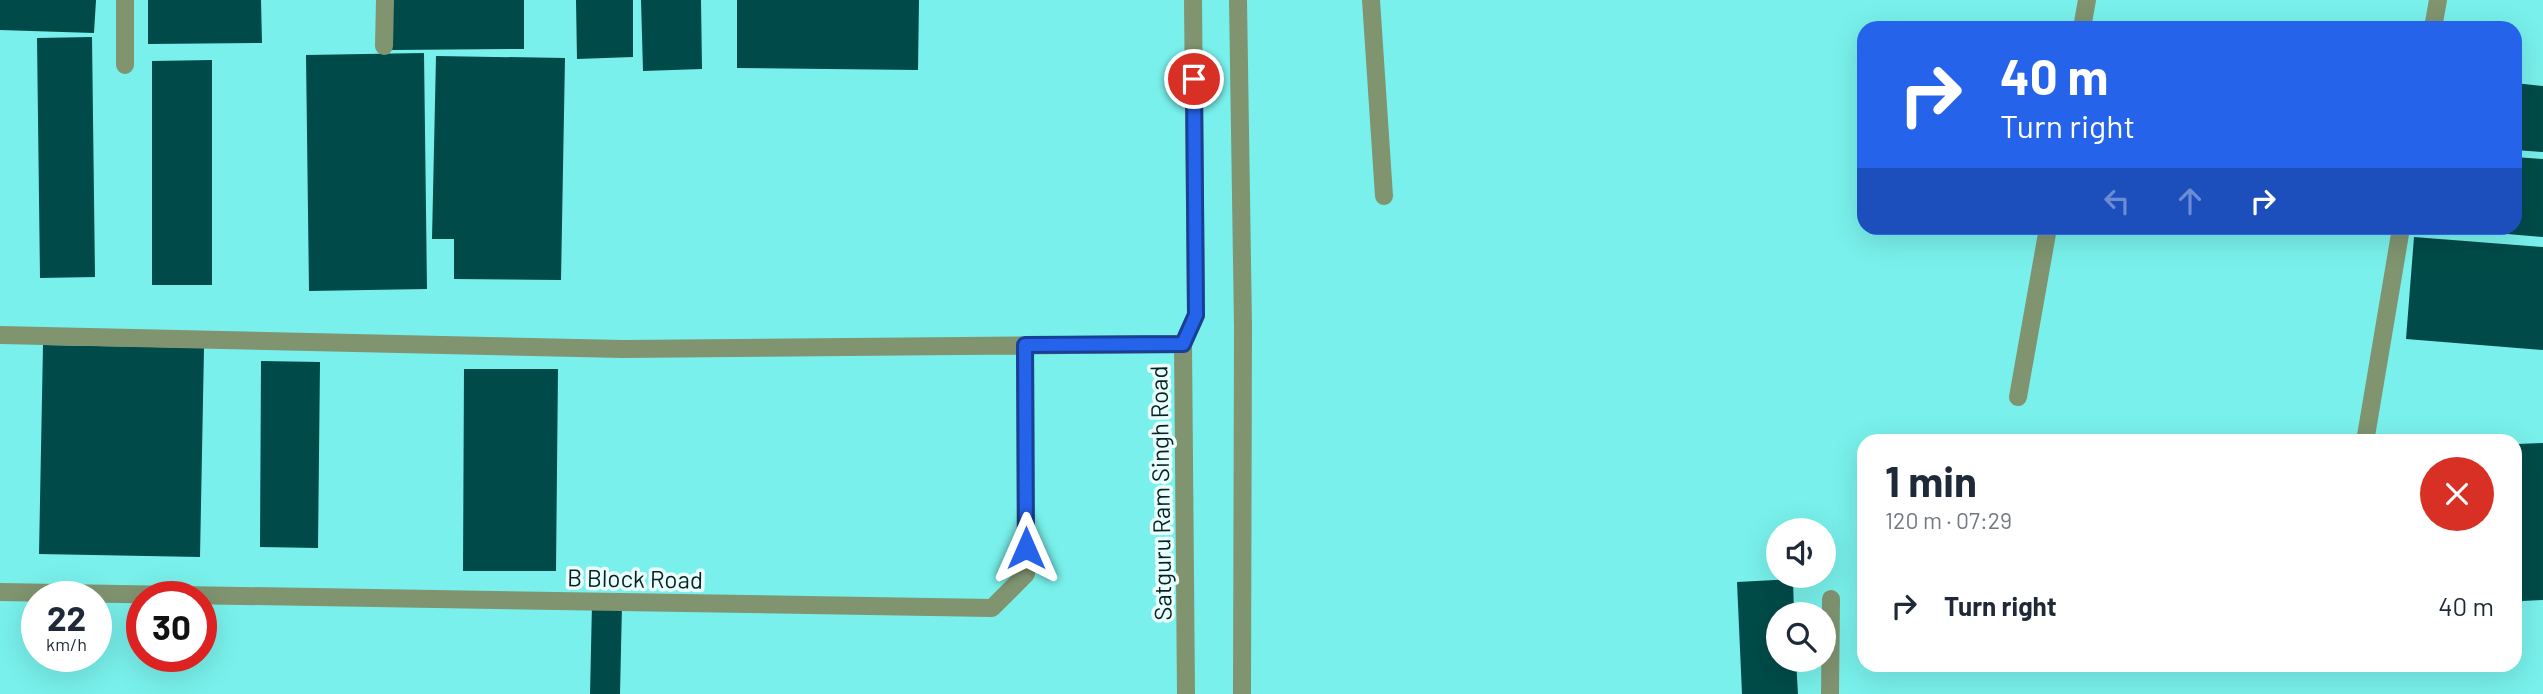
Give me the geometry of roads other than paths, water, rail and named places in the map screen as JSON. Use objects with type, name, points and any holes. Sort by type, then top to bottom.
[{"type":"street","points":[[125,0],[125,65]]},
{"type":"street","points":[[384,46],[385,0]]},
{"type":"street","name":"Satguru Ram Singh Road","points":[[1186,694],[1183,344],[1196,315],[1193,0]]},
{"type":"street","points":[[1238,0],[1243,326],[1242,694]]},
{"type":"street","points":[[1371,0],[1384,196]]},
{"type":"street","points":[[2083,21],[2087,0]]},
{"type":"street","points":[[2435,21],[2438,0]]},
{"type":"street","points":[[2018,397],[2047,235]]},
{"type":"street","points":[[2366,434],[2399,235]]},
{"type":"street","points":[[0,335],[623,349],[1183,344]]},
{"type":"street","name":"B Block Road","points":[[0,592],[992,608],[1026,574],[1025,345]]},
{"type":"street","points":[[1830,694],[1831,598]]}]
